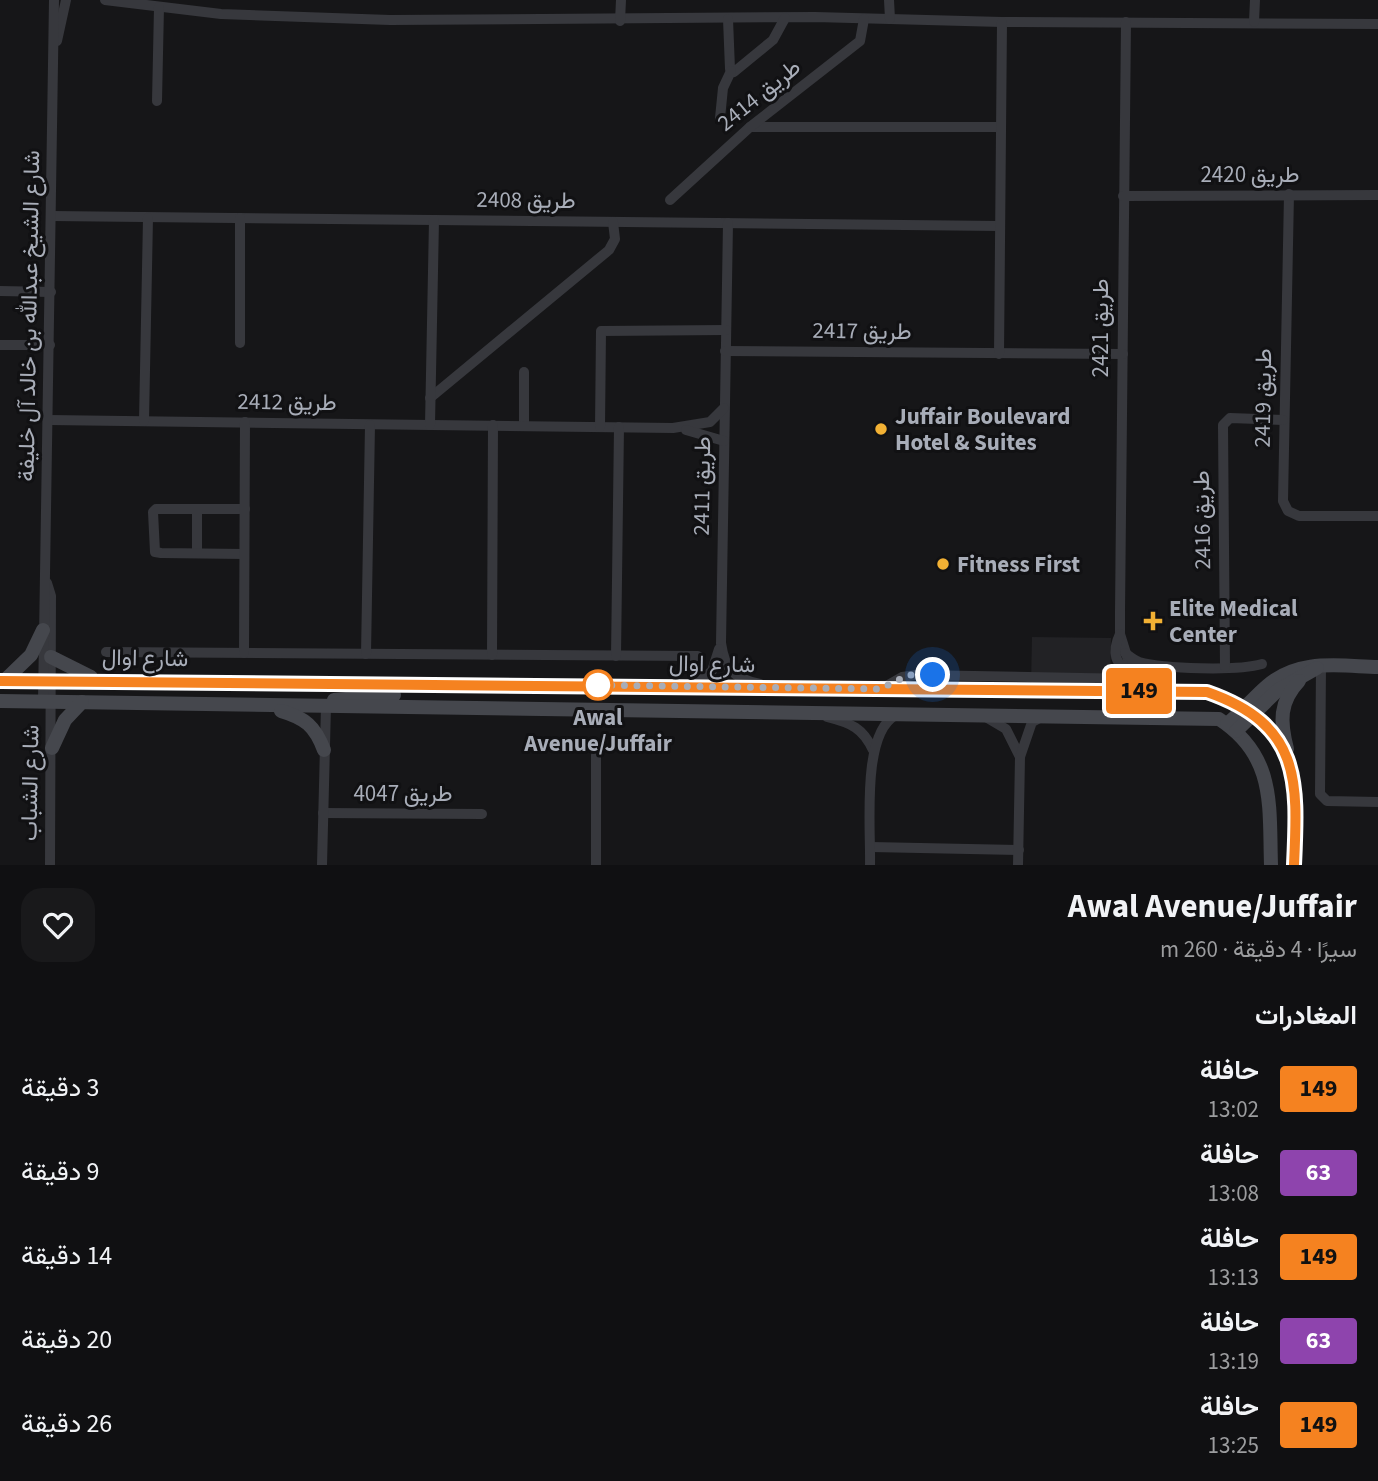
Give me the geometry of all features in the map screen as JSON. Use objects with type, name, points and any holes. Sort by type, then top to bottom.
[{"type":"main road","points":[[2,681],[31,655],[43,629]]},
{"type":"main road","points":[[51,657],[72,670],[102,680]]},
{"type":"main road","points":[[1271,865],[1266,779],[1258,758],[1232,728],[1278,690],[1321,665]]},
{"type":"main road","points":[[1222,697],[1243,695],[1299,667],[1378,667]]},
{"type":"main road","points":[[1294,865],[1296,801],[1281,728],[1281,712],[1289,693],[1304,676]]},
{"type":"main road","name":"شارع اوال","points":[[2,681],[102,680],[418,687],[561,684],[1207,692],[1249,712],[1288,754]]},
{"type":"main road","points":[[1249,712],[1269,684]]},
{"type":"main road","points":[[326,706],[340,698],[404,694],[418,687]]},
{"type":"main road","name":"شارع اوال","points":[[0,701],[1196,717],[1219,719],[1232,728]]},
{"type":"main road","points":[[52,748],[65,720],[82,702]]},
{"type":"main road","points":[[262,706],[307,721],[314,727],[324,750]]},
{"type":"street","name":"شارع الشيخ عبدالله بن خالد آل خليفة","points":[[48,701],[43,629],[47,583],[54,0]]},
{"type":"street","name":"شارع الشيخ عبدالله بن خالد آل خليفة","points":[[54,51],[66,0]]},
{"type":"street","points":[[105,0],[273,17],[620,21],[785,18],[1378,24]]},
{"type":"street","points":[[620,21],[621,0]]},
{"type":"street","points":[[889,0],[890,19]]},
{"type":"street","points":[[1254,22],[1255,0]]},
{"type":"street","points":[[157,100],[159,7]]},
{"type":"street","points":[[731,71],[736,72],[769,44],[781,30],[785,18]]},
{"type":"street","points":[[720,118],[721,96],[731,71],[728,19]]},
{"type":"street","name":"طريق 2414","points":[[670,200],[750,127],[860,41],[864,19]]},
{"type":"street","points":[[999,354],[1002,22]]},
{"type":"street","name":"طريق 2421","points":[[1126,22],[1120,634],[1115,655],[1119,664],[1133,674]]},
{"type":"street","points":[[750,127],[1001,127]]},
{"type":"street","name":"طريق 2419","points":[[1289,194],[1283,501],[1288,511],[1299,516],[1378,516]]},
{"type":"street","name":"طريق 2420","points":[[1123,196],[1378,195]]},
{"type":"street","name":"طريق 2408","points":[[52,216],[1000,226]]},
{"type":"street","points":[[144,421],[148,218]]},
{"type":"street","points":[[240,218],[240,343]]},
{"type":"street","points":[[430,425],[434,220]]},
{"type":"street","points":[[430,398],[609,250],[615,239],[613,222]]},
{"type":"street","name":"طريق 2411","points":[[728,223],[721,643],[724,663],[733,675],[776,688]]},
{"type":"street","points":[[0,291],[51,292]]},
{"type":"street","points":[[600,427],[601,331],[726,330]]},
{"type":"street","points":[[0,345],[50,345]]},
{"type":"street","name":"طريق 2417","points":[[725,351],[1123,354]]},
{"type":"street","points":[[524,372],[524,426]]},
{"type":"street","name":"طريق 2412","points":[[49,420],[673,428],[710,422],[724,408]]},
{"type":"street","name":"طريق 2416","points":[[1226,667],[1223,425],[1230,418],[1283,420]]},
{"type":"street","points":[[244,653],[245,422]]},
{"type":"street","points":[[366,654],[370,425]]},
{"type":"street","points":[[492,655],[493,425]]},
{"type":"street","points":[[616,656],[619,427]]},
{"type":"street","name":"طريق 2412","points":[[673,428],[724,440]]},
{"type":"street","points":[[244,509],[156,509],[153,512],[152,544],[155,552],[161,553],[244,554]]},
{"type":"street","points":[[197,509],[197,553]]},
{"type":"street","name":"شارع الشيخ عبدالله بن خالد آل خليفة","points":[[47,583],[51,596],[51,657],[47,682]]},
{"type":"street","name":"طريق 2421","points":[[1120,634],[1133,674]]},
{"type":"street","name":"طريق 2411","points":[[693,686],[712,671],[721,643]]},
{"type":"street","points":[[106,653],[698,656]]},
{"type":"street","points":[[1125,653],[1138,662],[1163,665],[1226,667],[1262,664]]},
{"type":"street","points":[[880,689],[909,675],[1133,674],[1163,665]]},
{"type":"street","points":[[1321,665],[1320,794],[1328,801],[1378,802]]},
{"type":"street","points":[[1133,674],[1158,691]]},
{"type":"street","name":"شارع الشباب","points":[[48,701],[52,748],[50,865]]},
{"type":"street","name":"طريق 4047","points":[[322,865],[326,706]]},
{"type":"street","points":[[814,713],[857,726],[866,734],[873,750]]},
{"type":"street","points":[[870,865],[873,750],[886,720],[898,714]]},
{"type":"street","points":[[982,715],[1006,729],[1020,757]]},
{"type":"street","points":[[1018,865],[1020,757],[1032,722],[1044,716]]},
{"type":"street","points":[[596,755],[596,865]]},
{"type":"street","name":"طريق 4047","points":[[323,813],[482,814]]},
{"type":"street","points":[[870,847],[1019,850]]},
{"type":"shaded area","points":[[1032,637],[1111,638],[1110,687],[1031,685]]},
{"type":"bus line","name":"149","points":[[0,681],[102,680],[418,687],[561,684],[1207,692],[1246,709],[1288,754],[1296,801],[1294,865]]},
{"type":"place","name":"Juffair Boulevard Hotel & Suites","points":[[881,429]]},
{"type":"place","name":"Fitness First","points":[[943,564]]},
{"type":"place","name":"Elite Medical Center","points":[[1153,621]]},
{"type":"place","name":"Awal Avenue/Juffair","points":[[598,685]]},
{"type":"route","points":[[598,685],[586,685],[880,689],[909,675],[933,675]]}]
